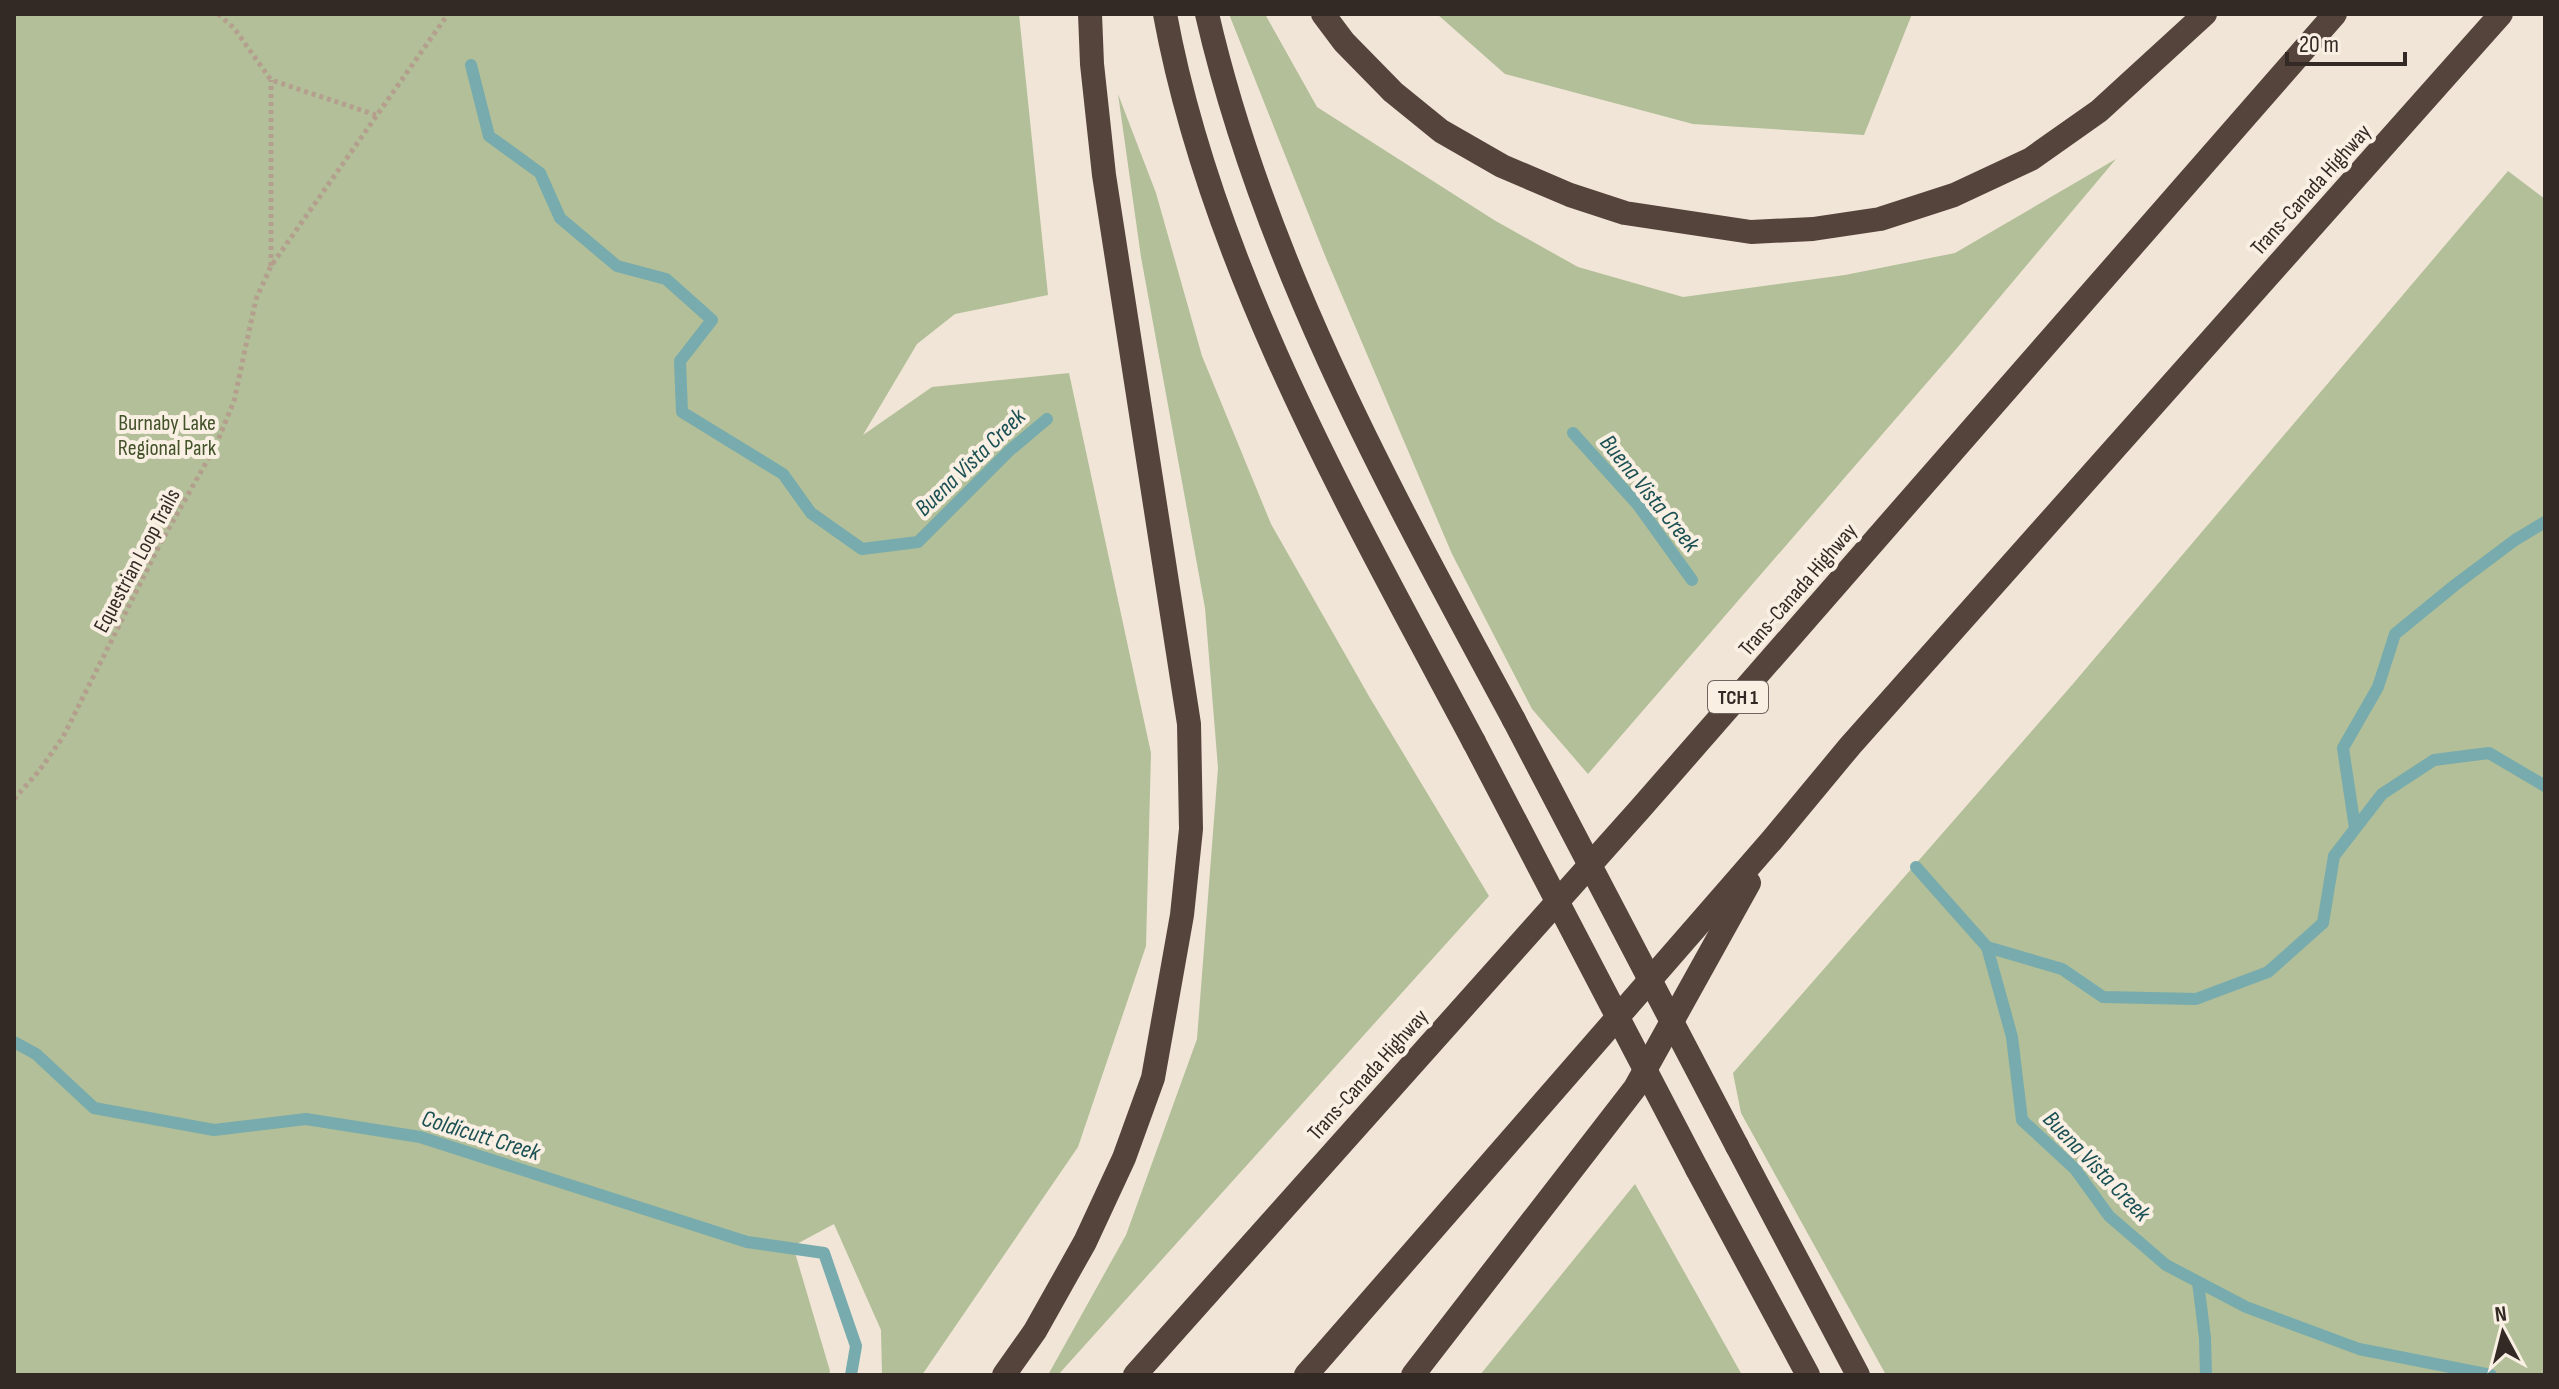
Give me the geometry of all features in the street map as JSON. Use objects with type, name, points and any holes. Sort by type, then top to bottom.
[{"type":"highway","points":[[1004,1375],[1035,1331],[1085,1242],[1124,1158],[1153,1078],[1182,915],[1191,829],[1189,724],[1104,175],[1090,14]]},
{"type":"highway","points":[[1165,14],[1207,181],[1259,312],[1334,479],[1808,1375]]},
{"type":"highway","points":[[1207,14],[1236,126],[1274,232],[1323,349],[1414,535],[1858,1375]]},
{"type":"highway","points":[[1323,14],[1344,42],[1393,92],[1441,131],[1502,166],[1570,195],[1625,213],[1751,232],[1813,229],[1880,219],[1954,195],[2031,159],[2099,111],[2205,14]]},
{"type":"highway","name":"Trans-Canada Highway","points":[[1135,1375],[1640,809],[2335,14]]},
{"type":"highway","name":"Trans-Canada Highway","points":[[1306,1375],[1772,840],[1850,746],[2501,14]]},
{"type":"highway","points":[[1413,1375],[1635,1088],[1772,840]]},
{"type":"path","points":[[218,14],[234,28],[271,80],[271,266]]},
{"type":"path","name":"Equestrian Loop Trails","points":[[14,799],[63,737],[159,546],[216,445],[234,401],[256,299],[271,266],[448,14]]},
{"type":"path","points":[[271,80],[376,115]]},
{"type":"green space","name":"Burnaby Lake Regional Park","points":[[14,14],[1019,14],[1048,295],[955,314],[917,344],[863,435],[932,387],[1069,373],[1151,753],[1146,946],[1078,1147],[922,1375],[882,1375],[881,1330],[834,1224],[793,1246],[829,1375],[14,1375]]},
{"type":"green space","points":[[1229,14],[1265,14],[1317,107],[1494,220],[1578,267],[1683,297],[1845,275],[1955,253],[2116,159],[1957,348],[1588,774],[1532,709],[1452,554],[1326,258]]},
{"type":"green space","points":[[1437,14],[1912,14],[1864,135],[1693,124],[1505,74]]},
{"type":"green space","points":[[1118,94],[1156,193],[1202,356],[1271,524],[1370,698],[1489,896],[1058,1375],[1048,1375],[1126,1235],[1197,1039],[1218,768],[1205,608],[1141,257]]},
{"type":"green space","points":[[2508,171],[2545,199],[2545,1375],[1886,1375],[1741,1113],[1733,1073],[2072,685]]},
{"type":"green space","points":[[1635,1184],[1742,1375],[1480,1375]]},
{"type":"waterway","name":"Buena Vista Creek","points":[[471,65],[489,136],[540,173],[560,218],[617,266],[666,279],[712,320],[680,361],[682,412],[783,474],[811,513],[862,549],[918,542],[1009,451],[1047,419]]},
{"type":"waterway","name":"Buena Vista Creek","points":[[1573,433],[1638,505],[1692,580]]},
{"type":"waterway","points":[[2355,828],[2343,748],[2378,687],[2395,634],[2515,540],[2545,522]]},
{"type":"waterway","points":[[1987,947],[2062,969],[2103,997],[2196,999],[2268,972],[2323,923],[2334,856],[2382,794],[2434,760],[2489,753],[2545,786]]},
{"type":"waterway","name":"Buena Vista Creek","points":[[1916,867],[1987,947],[2012,1037],[2022,1120],[2075,1169],[2109,1216],[2166,1265],[2246,1307],[2359,1349],[2491,1375]]},
{"type":"waterway","name":"Coldicutt Creek","points":[[14,1042],[36,1054],[94,1108],[214,1130],[306,1119],[420,1137],[747,1242],[824,1253],[856,1346],[851,1375]]},
{"type":"waterway","points":[[2198,1282],[2206,1375]]}]
